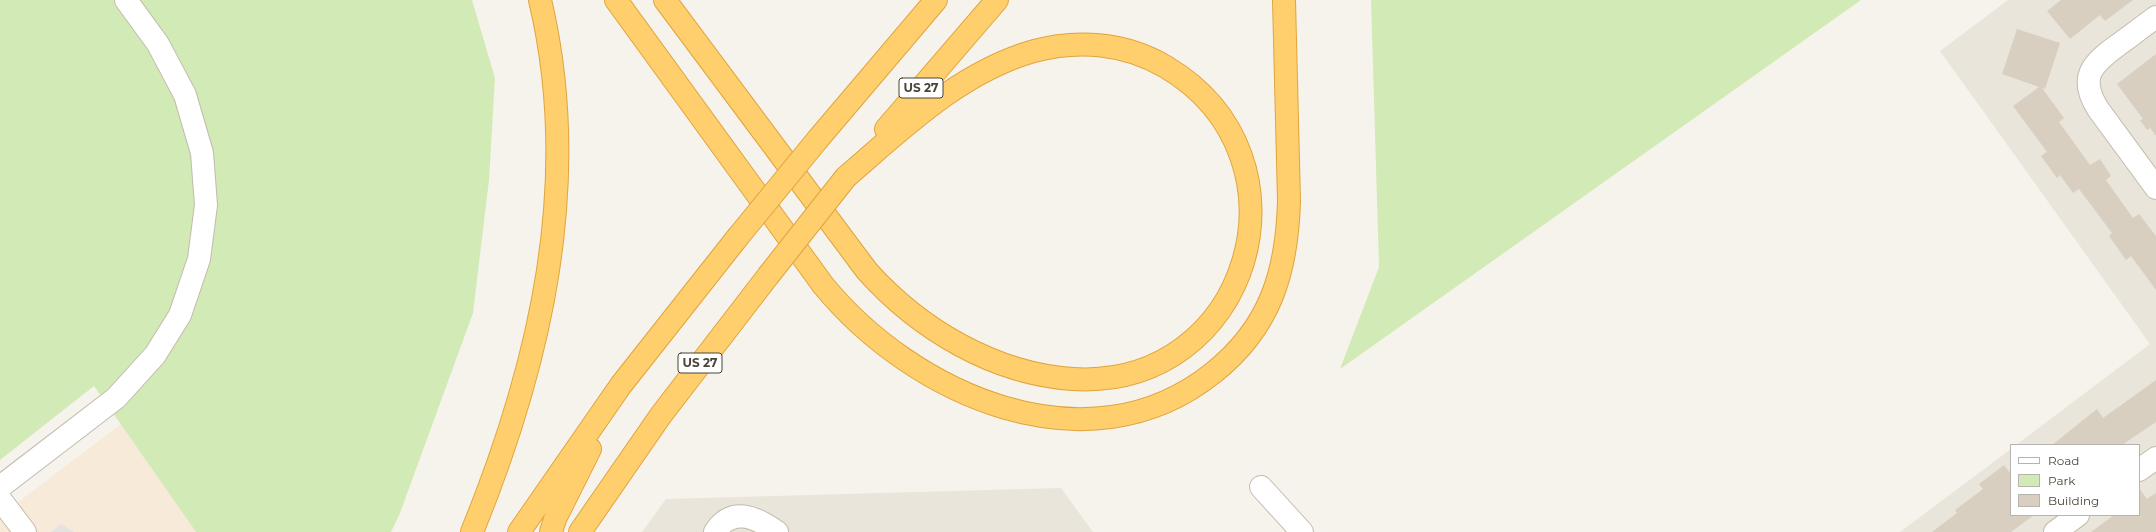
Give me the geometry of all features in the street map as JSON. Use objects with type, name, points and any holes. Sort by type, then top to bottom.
[{"type":"highway","points":[[472,532],[520,394],[542,306],[550,263],[558,178],[557,124],[553,68],[540,0]]},
{"type":"highway","points":[[616,0],[823,285],[869,332],[894,353],[921,370],[979,398],[1011,409],[1042,416],[1088,419],[1117,417],[1143,411],[1176,397],[1204,380],[1222,367],[1253,331],[1275,290],[1284,264],[1290,201],[1284,0]]},
{"type":"highway","points":[[665,0],[867,271],[890,295],[916,317],[946,337],[988,358],[1034,374],[1088,380],[1111,378],[1148,367],[1166,359],[1195,338],[1221,308],[1239,275],[1250,234],[1252,211],[1250,186],[1243,160],[1232,134],[1218,110],[1200,91],[1180,75],[1158,62],[1135,52],[1108,46],[1084,43],[1057,46],[1032,52],[978,74],[931,106],[846,177]]},
{"type":"highway","points":[[519,532],[621,385],[737,238],[818,139],[936,0]]},
{"type":"highway","name":"US 27","points":[[580,532],[666,409],[768,276],[846,177],[997,0]]},
{"type":"highway","points":[[551,532],[555,518],[621,385]]},
{"type":"street","points":[[0,487],[116,398],[154,355],[180,315],[199,259],[206,205],[202,153],[186,95],[158,44],[126,0]]},
{"type":"street","points":[[2156,17],[2099,59],[2092,69],[2088,82],[2091,96],[2098,109],[2156,188]]},
{"type":"street","points":[[2140,469],[2156,458]]},
{"type":"street","points":[[1261,487],[1302,532]]},
{"type":"street","points":[[0,499],[25,532]]},
{"type":"street","points":[[2055,532],[2077,516]]},
{"type":"street","points":[[718,527],[731,517],[752,518],[766,524],[777,532]]},
{"type":"shaded area","points":[[2008,0],[2156,0],[2156,532],[1900,532],[2010,450],[2010,516],[2140,516],[2140,444],[2017,444],[2150,344],[1940,51]]},
{"type":"shaded area","points":[[121,424],[196,532],[0,532],[0,516]]},
{"type":"shaded area","points":[[1061,488],[1093,532],[642,532],[666,499]]},
{"type":"shaded area","points":[[61,524],[74,532],[51,532]]},
{"type":"green space","points":[[0,0],[472,0],[495,78],[489,180],[473,313],[400,513],[391,532],[196,532],[94,386],[0,460]]},
{"type":"green space","points":[[1371,0],[1861,0],[1340,369],[1379,267]]},
{"type":"building","points":[[2061,0],[2133,0],[2105,21],[2100,15],[2070,39],[2047,11]]},
{"type":"building","points":[[2017,29],[2060,43],[2045,89],[2042,88],[2064,118],[2059,122],[2090,165],[2100,159],[2111,176],[2106,180],[2133,218],[2139,214],[2156,236],[2156,290],[2131,256],[2126,260],[2109,236],[2112,233],[2079,189],[2073,193],[2060,175],[2057,178],[2041,156],[2047,152],[2013,106],[2039,87],[2002,74]]},
{"type":"building","points":[[2156,54],[2156,136],[2150,128],[2147,130],[2140,120],[2143,119],[2117,84]]},
{"type":"building","points":[[2156,380],[2156,422],[2123,444],[2053,444],[2097,409],[2103,418]]},
{"type":"building","points":[[2004,465],[2010,473],[2010,516],[2033,516],[2011,532],[1932,532],[1957,513],[1955,510],[1983,489],[1979,484]]},
{"type":"building","points":[[2140,489],[2147,499],[2156,493],[2156,532],[2091,532],[2113,516],[2140,516]]}]
